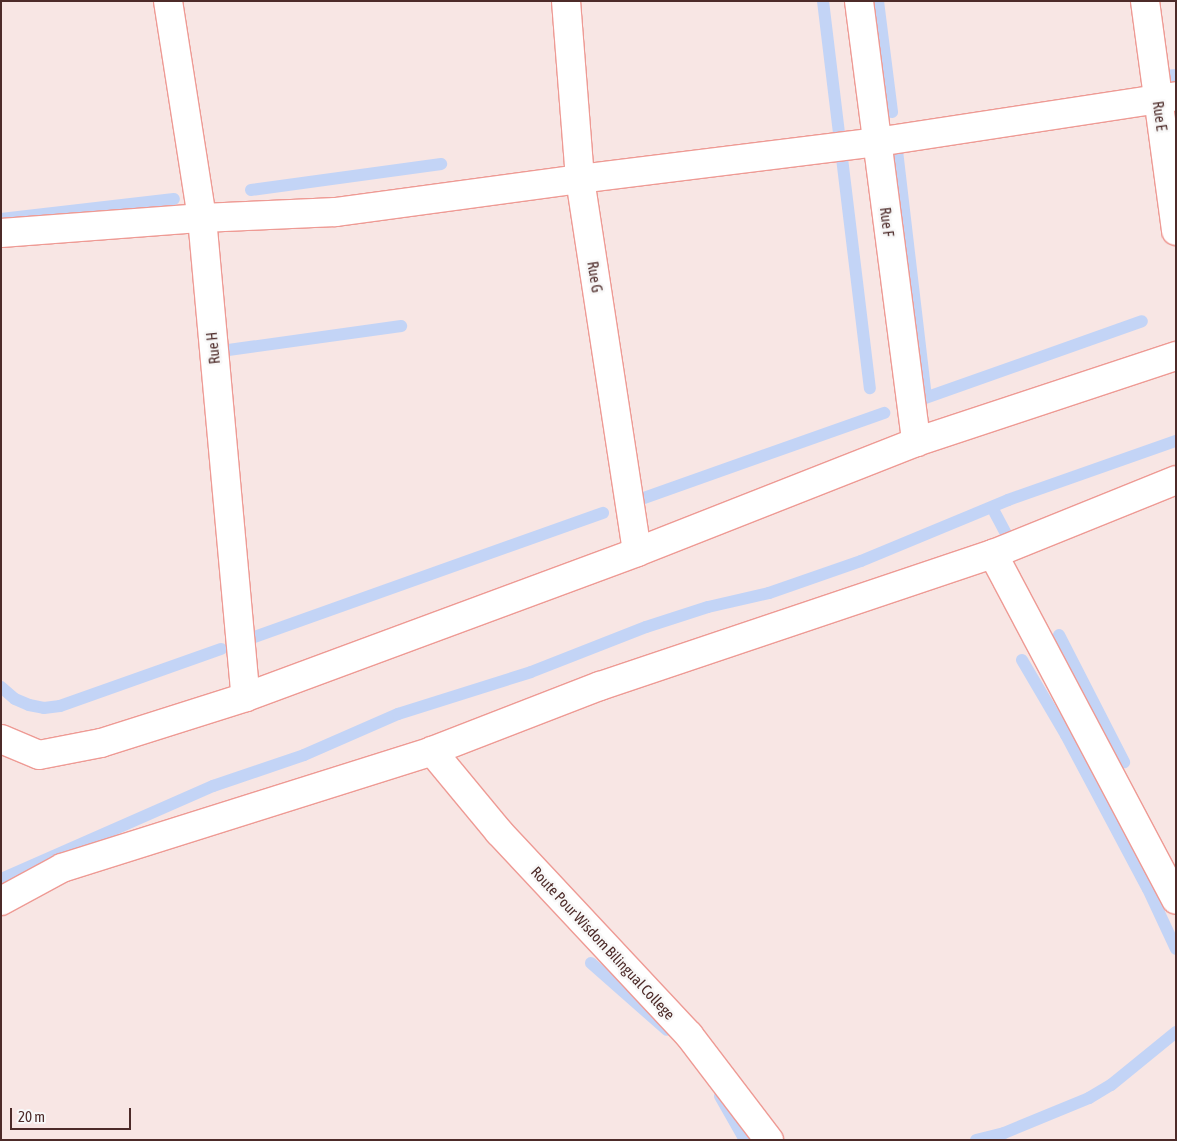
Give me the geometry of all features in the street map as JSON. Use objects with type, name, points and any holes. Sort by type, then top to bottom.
[{"type":"street","name":"Rue H","points":[[168,1],[202,218],[246,697]]},
{"type":"street","name":"Rue G","points":[[566,1],[580,179],[637,552]]},
{"type":"street","name":"Rue F","points":[[859,1],[916,442]]},
{"type":"street","name":"Rue E","points":[[1145,1],[1166,97],[1176,232]]},
{"type":"street","points":[[1,233],[202,218],[336,212],[877,142],[1166,97]]},
{"type":"street","points":[[1,739],[39,755],[101,743],[246,697],[637,552],[916,442],[1176,356]]},
{"type":"street","points":[[1,901],[62,868],[432,751],[600,686],[992,554],[1176,480]]},
{"type":"street","points":[[992,554],[1176,899]]},
{"type":"street","name":"Route Pour Wisdom Bilingual College","points":[[432,751],[499,832],[689,1035],[769,1140]]},
{"type":"waterway","points":[[823,1],[870,388]]},
{"type":"waterway","points":[[878,1],[892,112]]},
{"type":"waterway","points":[[1164,76],[1176,75]]},
{"type":"waterway","points":[[896,142],[926,396]]},
{"type":"waterway","points":[[251,190],[441,164]]},
{"type":"waterway","points":[[1,219],[174,199]]},
{"type":"waterway","points":[[925,398],[1142,321]]},
{"type":"waterway","points":[[215,354],[214,352],[401,326]]},
{"type":"waterway","points":[[627,504],[884,413]]},
{"type":"waterway","points":[[1,879],[213,786],[304,755],[398,714],[531,672],[646,627],[708,607],[769,593],[861,561],[1008,500],[1176,441]]},
{"type":"waterway","points":[[246,640],[603,513]]},
{"type":"waterway","points":[[995,513],[1011,543]]},
{"type":"waterway","points":[[1059,635],[1124,762]]},
{"type":"waterway","points":[[1,687],[15,699],[29,705],[44,708],[60,706],[221,649]]},
{"type":"waterway","points":[[1022,660],[1066,735],[1148,889],[1176,949]]},
{"type":"waterway","points":[[591,963],[667,1030]]},
{"type":"waterway","points":[[976,1140],[1004,1133],[1089,1098],[1111,1085],[1176,1032]]},
{"type":"waterway","points":[[720,1096],[745,1140]]}]
